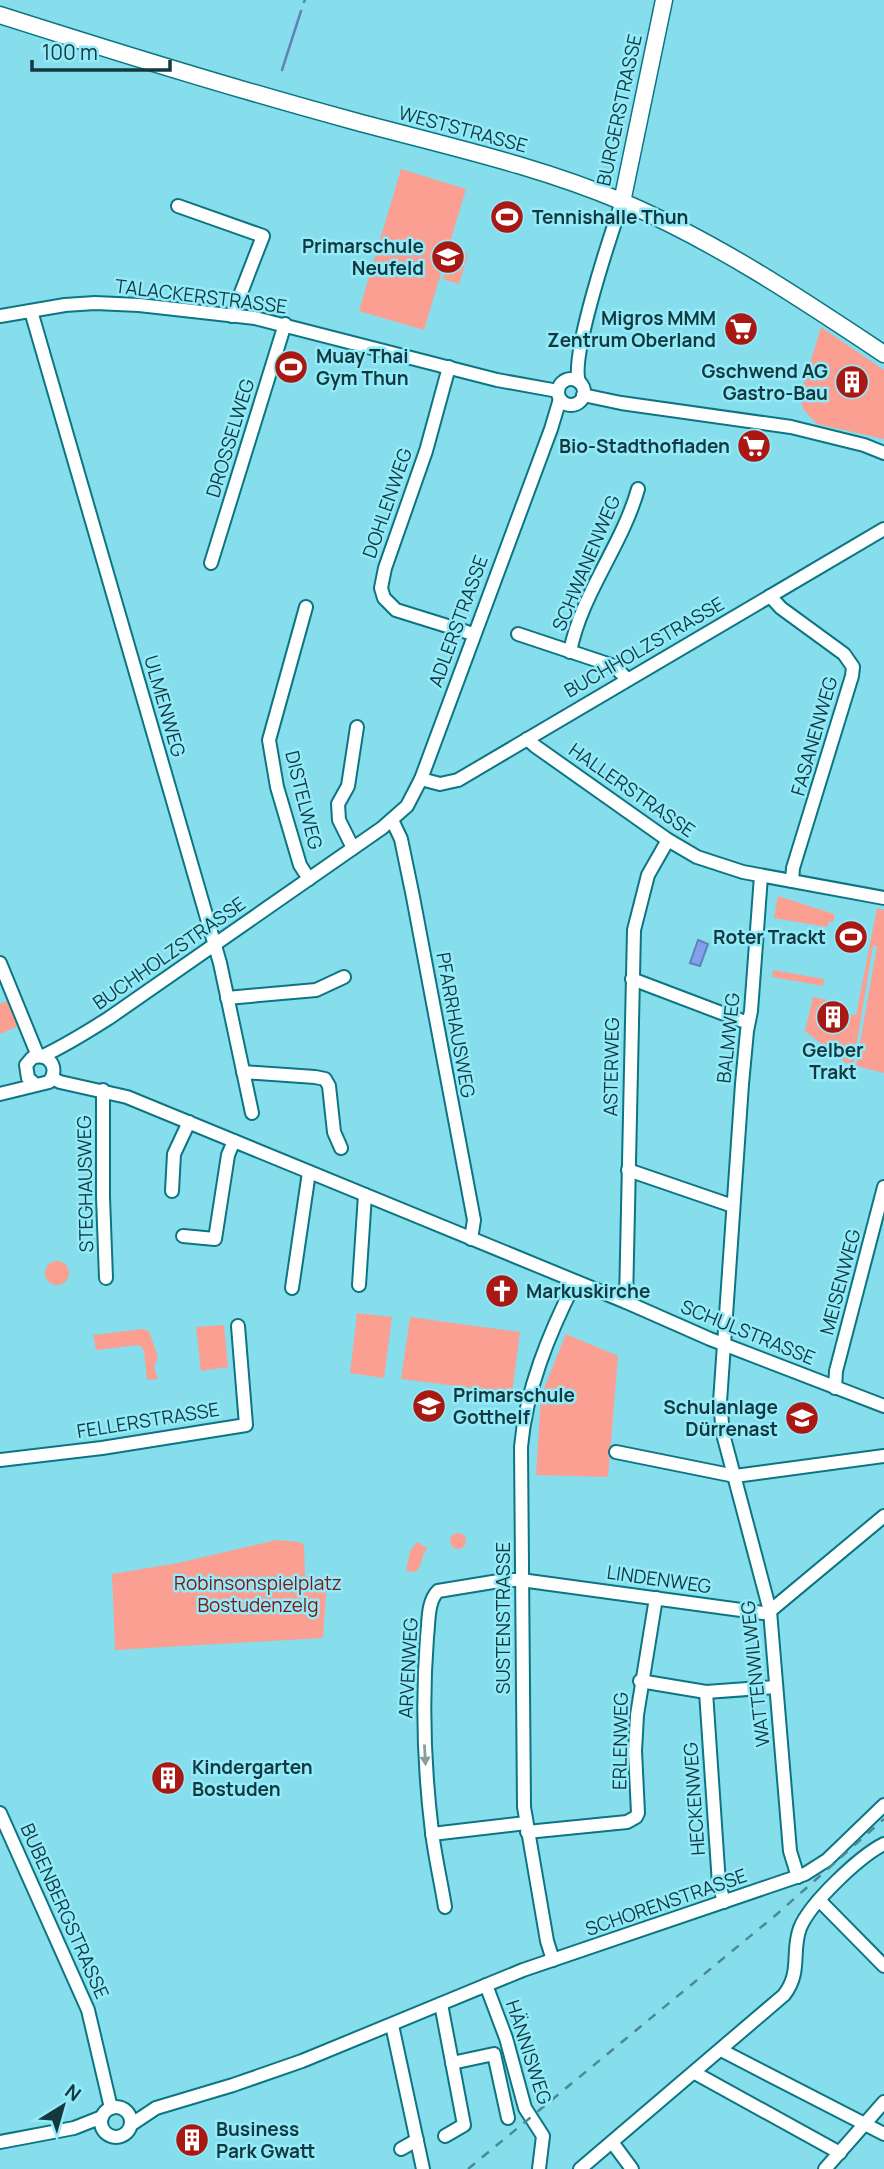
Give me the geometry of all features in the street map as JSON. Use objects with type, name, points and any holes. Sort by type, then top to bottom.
[{"type":"main road","name":"BURGERSTRASSE","points":[[622,202],[664,0]]},
{"type":"main road","name":"WESTSTRASSE","points":[[0,15],[172,70],[486,155],[622,202],[732,256],[884,354]]},
{"type":"street","name":"BURGERSTRASSE","points":[[579,394],[579,349],[622,202]]},
{"type":"street","points":[[178,206],[263,236],[232,316]]},
{"type":"street","name":"TALACKERSTRASSE","points":[[0,316],[79,304],[122,304],[232,316],[285,324],[526,387],[560,391]]},
{"type":"street","name":"ULMENWEG","points":[[31,311],[220,963],[252,1114]]},
{"type":"street","name":"DROSSELWEG","points":[[211,563],[285,324]]},
{"type":"street","name":"BURGERSTRASSE","points":[[560,391],[579,349]]},
{"type":"street","name":"DOHLENWEG","points":[[449,367],[426,452],[385,568],[381,588],[384,598],[396,610],[473,634]]},
{"type":"street","points":[[579,394],[566,404],[560,391],[569,379],[579,394],[621,403],[777,424],[864,444],[884,453]]},
{"type":"street","name":"ADLERSTRASSE","points":[[392,820],[407,806],[421,779],[551,429],[560,391]]},
{"type":"street","name":"ADLERSTRASSE","points":[[551,429],[579,394]]},
{"type":"street","points":[[864,444],[884,444]]},
{"type":"street","name":"SCHWANENWEG","points":[[570,652],[585,607],[638,489]]},
{"type":"street","name":"BUCHHOLZSTRASSE","points":[[421,779],[434,783],[453,782],[884,528]]},
{"type":"street","name":"FASANENWEG","points":[[770,596],[781,608],[844,654],[853,667],[793,868],[792,881]]},
{"type":"street","name":"DISTELWEG","points":[[306,607],[269,740],[281,800],[300,865],[309,879]]},
{"type":"street","points":[[518,634],[614,666],[627,679]]},
{"type":"street","points":[[353,848],[339,820],[338,804],[348,786],[357,727]]},
{"type":"street","name":"HALLERSTRASSE","points":[[527,739],[544,754],[668,840],[708,861],[761,876],[884,898]]},
{"type":"street","name":"BUCHHOLZSTRASSE","points":[[40,1056],[70,1044],[392,820]]},
{"type":"street","name":"PFARRHAUSWEG","points":[[392,820],[401,839],[413,897],[474,1220],[471,1239]]},
{"type":"street","name":"ASTERWEG","points":[[626,1302],[634,929],[648,875],[668,840]]},
{"type":"street","name":"BALMWEG","points":[[724,1345],[761,876]]},
{"type":"street","points":[[0,963],[40,1056]]},
{"type":"street","points":[[227,998],[316,990],[344,977]]},
{"type":"street","points":[[632,979],[748,1023]]},
{"type":"street","name":"BUCHHOLZSTRASSE","points":[[53,1072],[70,1044]]},
{"type":"street","points":[[40,1056],[50,1060],[53,1072],[44,1084],[0,1094],[26,1068],[30,1060],[40,1056]]},
{"type":"street","points":[[26,1068],[27,1078],[35,1084]]},
{"type":"street","name":"SCHULSTRASSE","points":[[53,1072],[60,1082],[127,1097],[189,1122],[233,1144],[309,1172],[724,1345],[884,1406]]},
{"type":"street","points":[[243,1072],[325,1079],[329,1086],[334,1132],[341,1147]]},
{"type":"street","name":"STEGHAUSWEG","points":[[103,1090],[106,1278]]},
{"type":"street","points":[[172,1191],[174,1154],[189,1122]]},
{"type":"street","points":[[183,1236],[215,1239],[226,1167],[233,1144]]},
{"type":"street","points":[[219,1245],[233,1161],[233,1144]]},
{"type":"street","points":[[628,1170],[733,1206]]},
{"type":"street","points":[[292,1287],[309,1172]]},
{"type":"street","name":"MEISENWEG","points":[[835,1388],[836,1371],[884,1187]]},
{"type":"street","points":[[359,1285],[365,1195]]},
{"type":"street","name":"SUSTENSTRASSE","points":[[553,1960],[547,1941],[526,1827],[523,1789],[521,1447],[526,1410],[539,1367],[575,1282]]},
{"type":"street","name":"FELLERSTRASSE","points":[[0,1460],[102,1448],[246,1425],[237,1326]]},
{"type":"street","name":"WATTENWILWEG","points":[[724,1345],[720,1421],[770,1611],[790,1851],[798,1877]]},
{"type":"street","points":[[616,1452],[734,1476],[884,1456]]},
{"type":"street","points":[[770,1611],[884,1516]]},
{"type":"street","name":"LINDENWEG","points":[[521,1580],[754,1612],[770,1611]]},
{"type":"street","name":"ARVENWEG","points":[[445,1907],[432,1834],[424,1718],[426,1656],[432,1598],[438,1591],[446,1589],[521,1580]]},
{"type":"street","name":"ERLENWEG","points":[[526,1827],[627,1822],[636,1817],[639,1808],[635,1751],[640,1681],[656,1598]]},
{"type":"street","points":[[640,1681],[705,1692],[776,1687]]},
{"type":"street","name":"HECKENWEG","points":[[705,1692],[719,1884],[724,1902]]},
{"type":"street","name":"SCHORENSTRASSE","points":[[74,2128],[112,2111],[156,2108],[275,2071],[553,1960],[798,1877],[827,1860],[884,1805]]},
{"type":"street","name":"BUBENBERGSTRASSE","points":[[0,1813],[88,2010],[112,2111]]},
{"type":"street","points":[[432,1834],[526,1827]]},
{"type":"street","points":[[580,2169],[784,1995],[795,1975],[800,1928],[819,1900],[867,1854],[884,1844]]},
{"type":"street","points":[[819,1900],[884,1966]]},
{"type":"street","name":"HÄNNISWEG","points":[[486,1985],[506,2038],[525,2108],[543,2136],[539,2169]]},
{"type":"street","points":[[441,2004],[464,2125],[445,2136]]},
{"type":"street","points":[[392,2025],[399,2089],[417,2140],[423,2169]]},
{"type":"street","points":[[721,2050],[884,2134]]},
{"type":"street","name":"HÄNNISWEG","points":[[452,2063],[494,2054],[508,2118]]},
{"type":"street","points":[[695,2073],[840,2153]]},
{"type":"street","points":[[825,2169],[884,2102]]},
{"type":"street","name":"SCHORENSTRASSE","points":[[132,2124],[156,2108]]},
{"type":"street","points":[[0,2142],[74,2128],[121,2137],[128,2132],[132,2124],[131,2117],[112,2111],[102,2127],[106,2134]]},
{"type":"street","points":[[401,2149],[417,2140]]},
{"type":"street","points":[[612,2142],[632,2169]]},
{"type":"green space","points":[[401,169],[466,189],[424,330],[359,311]]},
{"type":"green space","points":[[452,250],[468,254],[459,284],[443,279]]},
{"type":"green space","points":[[821,327],[884,370],[884,439],[817,424],[803,409],[800,397]]},
{"type":"green space","points":[[778,896],[834,914],[834,921],[829,922],[827,927],[774,918]]},
{"type":"green space","points":[[877,908],[884,910],[884,1073],[856,1066],[877,946],[873,946],[853,1065],[846,1063],[805,1031],[813,997],[846,1004],[845,1011],[849,1015],[856,1015]]},
{"type":"green space","points":[[773,970],[824,979],[823,986],[772,977]]},
{"type":"green space","points":[[9,1000],[18,1026],[0,1034],[0,1004]]},
{"type":"green space","points":[[57,1261],[66,1264],[69,1273],[66,1282],[57,1285],[48,1282],[45,1273],[48,1264]]},
{"type":"green space","points":[[357,1313],[392,1317],[384,1378],[350,1373]]},
{"type":"green space","points":[[410,1317],[520,1332],[512,1393],[401,1379]]},
{"type":"green space","points":[[224,1325],[228,1367],[201,1371],[196,1327]]},
{"type":"green space","points":[[143,1329],[149,1331],[158,1357],[154,1367],[158,1379],[147,1380],[144,1351],[139,1345],[96,1350],[93,1335]]},
{"type":"green space","points":[[566,1334],[618,1356],[608,1477],[536,1475],[541,1396]]},
{"type":"green space","points":[[458,1533],[464,1535],[464,1547],[458,1549],[452,1547],[450,1541],[452,1535]]},
{"type":"green space","name":"Robinsonspielplatz Bostudenzelg","points":[[276,1540],[300,1542],[304,1545],[305,1576],[327,1578],[323,1638],[115,1650],[112,1574],[178,1563]]},
{"type":"green space","points":[[417,1542],[427,1548],[416,1572],[406,1571],[410,1551]]},
{"type":"water","points":[[698,940],[708,944],[700,966],[690,963]]},
{"type":"waterway","points":[[282,70],[301,11]]},
{"type":"railway","points":[[468,2169],[777,1914],[884,1819]]},
{"type":"place","name":"Tennishalle Thun","points":[[507,217]]},
{"type":"place","name":"Primarschule Neufeld","points":[[448,257]]},
{"type":"place","name":"Migros MMM Zentrum Oberland","points":[[741,329]]},
{"type":"place","name":"Muay Thai Gym Thun","points":[[291,367]]},
{"type":"place","name":"Gschwend AG Gastro-Bau","points":[[852,382]]},
{"type":"place","name":"Bio-Stadthofladen","points":[[754,446]]},
{"type":"place","name":"Roter Trackt","points":[[851,937]]},
{"type":"place","name":"Gelber Trakt","points":[[833,1017]]},
{"type":"place","name":"Markuskirche","points":[[502,1291]]},
{"type":"place","name":"Primarschule Gotthelf","points":[[429,1406]]},
{"type":"place","name":"Schulanlage Dürrenast","points":[[802,1418]]},
{"type":"place","name":"Kindergarten Bostuden","points":[[168,1778]]},
{"type":"place","name":"Business Park Gwatt","points":[[192,2140]]}]
